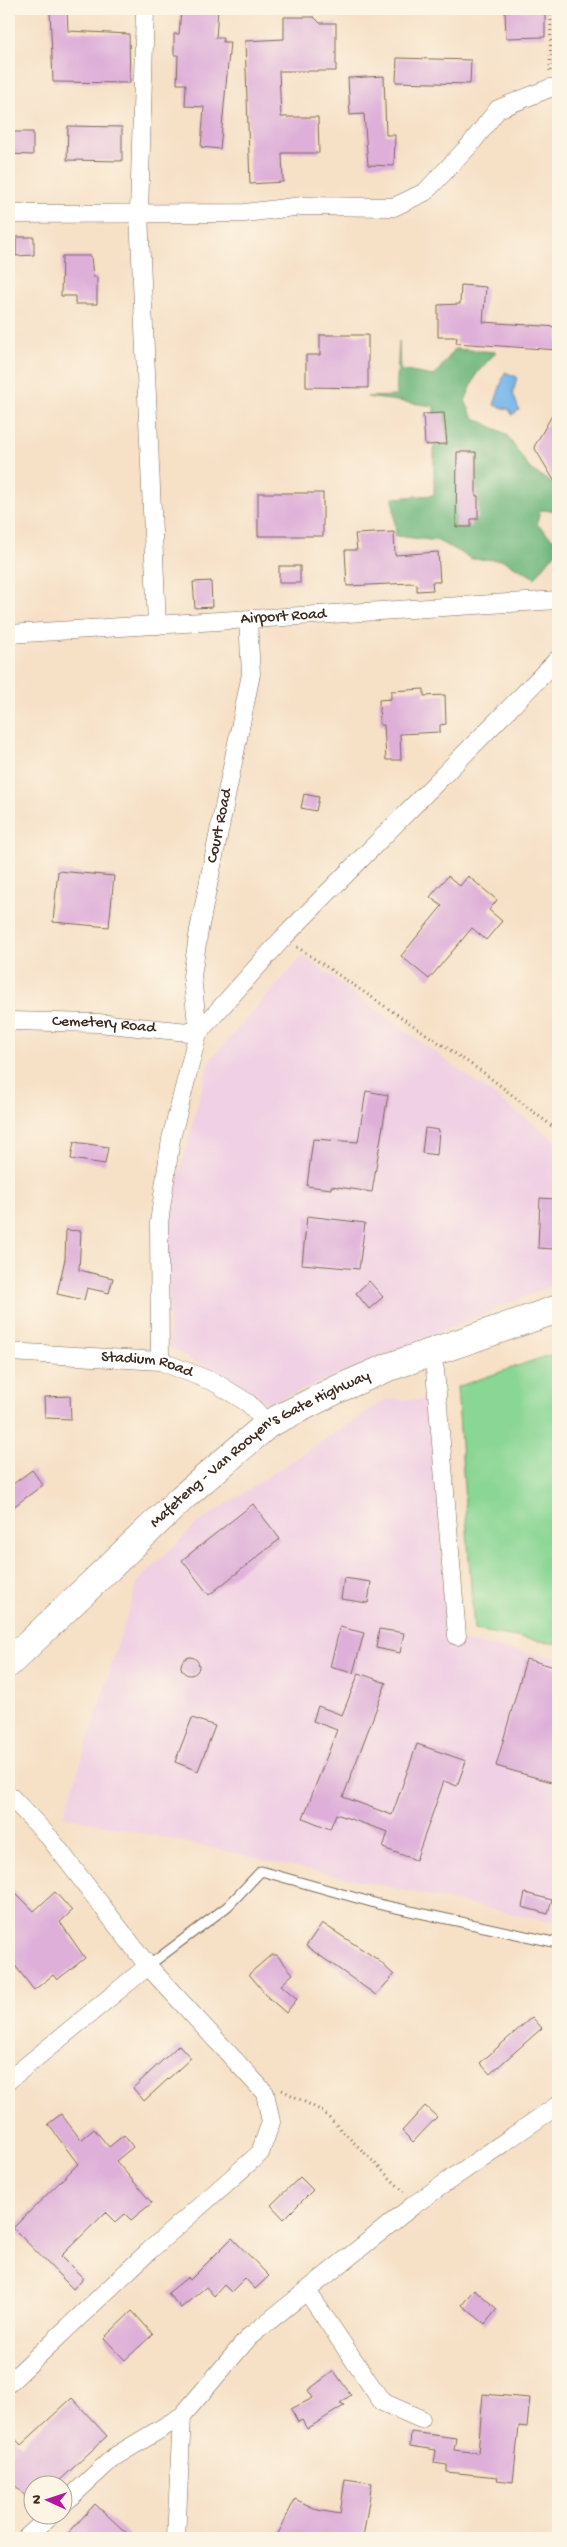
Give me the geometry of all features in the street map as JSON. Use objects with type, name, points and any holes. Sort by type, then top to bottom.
[{"type":"main road","name":"Mafeteng - Van Rooyen's Gate Highway","points":[[9,1663],[182,1498],[268,1424],[340,1388],[430,1353],[558,1309]]},
{"type":"street","points":[[145,9],[139,213],[158,625]]},
{"type":"street","points":[[9,214],[245,213],[302,206],[394,207],[425,192],[470,145],[498,109],[554,88]]},
{"type":"street","name":"Airport Road","points":[[9,634],[558,600]]},
{"type":"street","name":"Court Road","points":[[198,1033],[192,976],[199,930],[251,674],[248,620]]},
{"type":"street","points":[[160,1361],[158,1223],[172,1139],[198,1033],[283,938],[558,659]]},
{"type":"street","name":"Cemetery Road","points":[[9,1021],[98,1022],[198,1033]]},
{"type":"street","name":"Stadium Road","points":[[9,1352],[160,1361],[216,1383],[248,1404],[268,1424]]},
{"type":"street","points":[[430,1353],[435,1370],[457,1636]]},
{"type":"street","points":[[9,1795],[49,1837],[148,1966],[265,2093],[271,2122],[260,2152],[149,2251],[9,2383]]},
{"type":"street","points":[[9,2080],[148,1966]]},
{"type":"street","points":[[72,2496],[114,2457],[182,2416],[249,2337],[307,2290],[415,2204],[558,2105]]},
{"type":"street","points":[[307,2290],[382,2402],[421,2419]]},
{"type":"street","points":[[176,2538],[182,2416]]},
{"type":"street","points":[[26,2538],[41,2524]]},
{"type":"lane","points":[[148,1966],[228,1906],[261,1871],[396,1908],[558,1943]]},
{"type":"path","points":[[550,9],[554,88]]},
{"type":"path","points":[[283,938],[484,1073],[558,1131]]},
{"type":"path","points":[[265,2093],[278,2088],[322,2111],[415,2204]]},
{"type":"shaded area","points":[[303,956],[558,1142],[558,1283],[269,1404],[169,1347],[168,1216],[209,1061]]},
{"type":"shaded area","points":[[386,1399],[429,1400],[450,1639],[558,1658],[558,1924],[64,1816],[138,1581],[198,1523]]},
{"type":"green space","points":[[399,341],[400,370],[434,376],[455,349],[496,352],[477,373],[465,401],[473,417],[506,434],[530,469],[558,487],[558,511],[540,510],[537,524],[558,544],[558,549],[535,578],[503,560],[472,559],[438,541],[396,536],[393,498],[434,495],[434,406],[367,397],[396,396]]},
{"type":"green space","points":[[558,1352],[558,1644],[474,1630],[457,1387]]},
{"type":"water","points":[[505,372],[517,377],[513,393],[519,410],[512,415],[510,410],[494,405]]},
{"type":"building","points":[[50,9],[67,9],[68,31],[129,34],[130,83],[53,82]]},
{"type":"building","points":[[181,9],[218,9],[216,38],[223,38],[223,42],[230,42],[220,149],[201,147],[204,107],[185,106],[186,84],[177,84],[178,55],[174,55],[174,34],[179,34]]},
{"type":"building","points":[[545,10],[545,37],[506,38],[505,11]]},
{"type":"building","points":[[284,17],[314,17],[320,23],[336,23],[336,71],[279,71],[281,117],[318,117],[319,153],[282,153],[283,182],[250,184],[245,41],[284,39]]},
{"type":"building","points":[[397,58],[471,60],[470,84],[396,82]]},
{"type":"building","points":[[384,76],[386,135],[395,135],[394,166],[368,165],[364,114],[350,115],[348,78]]},
{"type":"building","points":[[68,126],[122,127],[122,161],[67,160]]},
{"type":"building","points":[[9,132],[33,132],[33,155],[9,154]]},
{"type":"building","points":[[16,237],[34,237],[34,255],[16,256]]},
{"type":"building","points":[[62,256],[91,256],[93,277],[97,277],[97,304],[75,304],[75,296],[61,296]]},
{"type":"building","points":[[461,285],[486,287],[483,322],[558,327],[558,350],[456,343],[457,337],[438,337],[438,305],[460,304]]},
{"type":"building","points":[[320,335],[368,335],[368,388],[306,387],[306,355],[320,355]]},
{"type":"building","points":[[558,405],[558,487],[534,447]]},
{"type":"building","points":[[444,413],[447,444],[425,445],[423,414]]},
{"type":"building","points":[[457,452],[476,452],[478,519],[471,519],[471,527],[456,527]]},
{"type":"building","points":[[258,493],[323,493],[323,536],[258,536]]},
{"type":"building","points":[[394,532],[395,555],[438,552],[440,582],[432,582],[433,590],[417,591],[417,584],[412,583],[347,586],[345,550],[357,550],[355,534]]},
{"type":"building","points":[[279,566],[300,566],[300,583],[279,583]]},
{"type":"building","points":[[211,581],[212,607],[195,608],[193,582]]},
{"type":"building","points":[[424,689],[424,696],[445,695],[446,724],[440,725],[440,732],[400,734],[401,760],[386,760],[384,725],[380,725],[379,700],[391,699],[391,691]]},
{"type":"building","points":[[304,794],[319,797],[316,811],[301,808]]},
{"type":"building","points":[[58,871],[114,876],[109,927],[53,922]]},
{"type":"building","points":[[448,876],[460,886],[468,876],[497,900],[489,910],[502,921],[486,940],[472,928],[429,979],[401,956],[442,906],[430,897]]},
{"type":"building","points":[[366,1091],[388,1095],[372,1192],[331,1186],[331,1189],[307,1186],[313,1139],[358,1142]]},
{"type":"building","points":[[425,1128],[439,1130],[437,1155],[422,1153]]},
{"type":"building","points":[[74,1142],[108,1147],[105,1164],[71,1159]]},
{"type":"building","points":[[540,1198],[556,1199],[554,1249],[538,1248]]},
{"type":"building","points":[[307,1216],[365,1223],[359,1269],[302,1264]]},
{"type":"building","points":[[66,1230],[81,1231],[79,1270],[113,1278],[109,1293],[87,1288],[84,1300],[57,1294],[65,1259]]},
{"type":"building","points":[[369,1281],[383,1297],[369,1309],[356,1293]]},
{"type":"building","points":[[70,1396],[71,1419],[45,1418],[44,1397]]},
{"type":"building","points":[[32,1470],[43,1485],[9,1510],[9,1487]]},
{"type":"building","points":[[253,1504],[280,1539],[209,1595],[182,1560]]},
{"type":"building","points":[[344,1578],[371,1582],[368,1603],[341,1599]]},
{"type":"building","points":[[340,1627],[364,1633],[353,1673],[330,1667]]},
{"type":"building","points":[[379,1629],[404,1633],[400,1653],[376,1648]]},
{"type":"building","points":[[190,1657],[196,1660],[199,1666],[196,1672],[190,1675],[184,1672],[181,1666],[184,1660]]},
{"type":"building","points":[[526,1659],[558,1668],[558,1784],[496,1766]]},
{"type":"building","points":[[359,1673],[386,1683],[343,1797],[392,1815],[417,1744],[466,1761],[457,1786],[444,1781],[416,1860],[383,1848],[388,1832],[336,1814],[330,1829],[303,1818],[337,1730],[313,1721],[318,1706],[342,1715]]},
{"type":"building","points":[[192,1718],[215,1726],[198,1771],[175,1762]]},
{"type":"building","points":[[9,1886],[34,1911],[55,1892],[72,1911],[60,1922],[85,1958],[57,1980],[53,1975],[34,1990],[9,1958]]},
{"type":"building","points":[[525,1893],[552,1900],[548,1914],[522,1907]]},
{"type":"building","points":[[322,1923],[377,1959],[394,1975],[376,1995],[306,1946]]},
{"type":"building","points":[[271,1955],[277,1955],[293,1974],[281,1985],[297,1999],[286,2013],[268,1997],[249,1974]]},
{"type":"building","points":[[532,2017],[542,2028],[490,2074],[480,2063]]},
{"type":"building","points":[[179,2045],[191,2058],[144,2101],[133,2088]]},
{"type":"building","points":[[425,2106],[437,2117],[413,2142],[402,2131]]},
{"type":"building","points":[[61,2114],[81,2140],[94,2129],[109,2147],[124,2135],[133,2147],[116,2161],[152,2203],[131,2220],[125,2214],[116,2222],[106,2212],[61,2256],[83,2278],[73,2289],[13,2228],[78,2164],[48,2124]]},
{"type":"building","points":[[300,2177],[313,2190],[284,2219],[271,2205]]},
{"type":"building","points":[[232,2238],[269,2276],[255,2289],[245,2278],[231,2292],[224,2285],[214,2296],[206,2287],[181,2308],[168,2293],[188,2277],[190,2280]]},
{"type":"building","points":[[474,2289],[497,2309],[485,2324],[462,2305]]},
{"type":"building","points":[[132,2311],[153,2334],[125,2360],[104,2338]]},
{"type":"building","points":[[334,2371],[351,2395],[340,2403],[345,2405],[307,2429],[302,2420],[298,2422],[291,2409],[313,2398],[308,2390]]},
{"type":"building","points":[[483,2394],[530,2398],[527,2427],[519,2426],[513,2482],[497,2480],[498,2477],[447,2472],[447,2465],[434,2463],[436,2450],[410,2446],[411,2432],[456,2438],[454,2450],[478,2453]]},
{"type":"building","points":[[72,2398],[107,2436],[67,2474],[22,2474],[22,2493],[9,2479],[9,2432],[21,2445]]},
{"type":"building","points":[[345,2479],[372,2483],[363,2538],[287,2538],[278,2534],[295,2499],[318,2510],[340,2514]]},
{"type":"building","points":[[95,2504],[132,2538],[64,2538]]}]
